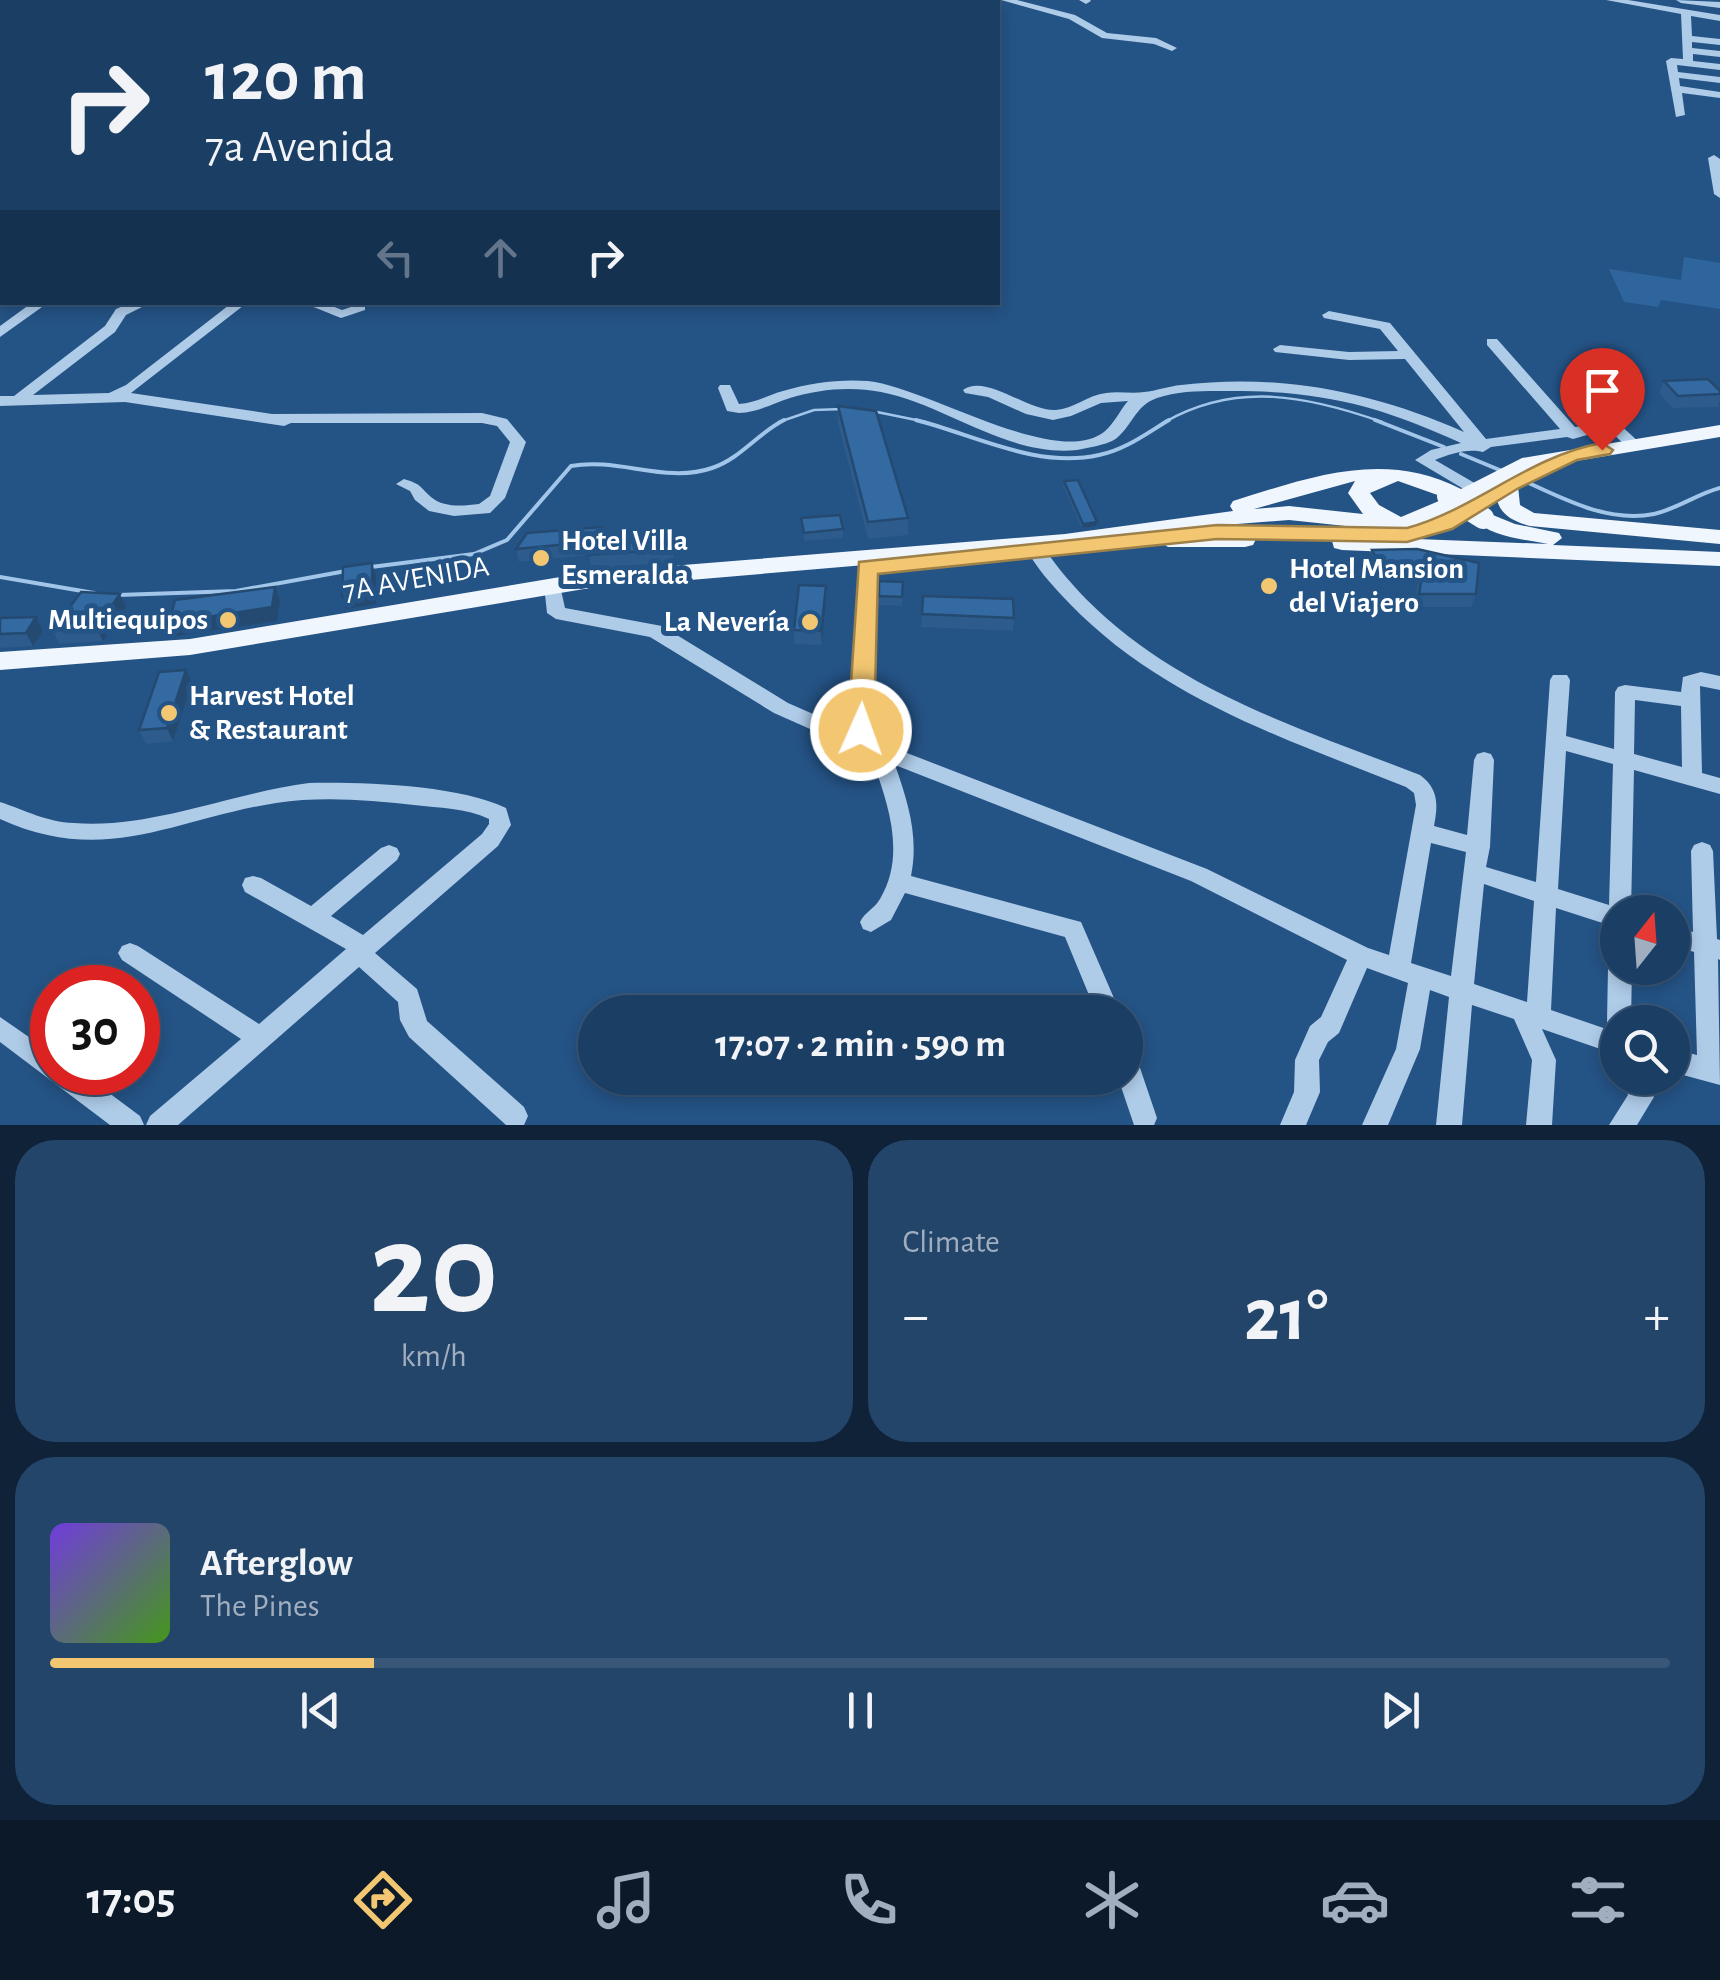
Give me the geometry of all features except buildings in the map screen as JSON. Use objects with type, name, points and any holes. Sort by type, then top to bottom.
[{"type":"main road","points":[[1168,540],[1260,530],[1407,535],[1444,524],[1503,482],[1572,444],[1633,444],[1720,431]]},
{"type":"main road","points":[[1199,520],[1337,477],[1374,470],[1412,475],[1458,493],[1485,515],[1528,536],[1720,555]]},
{"type":"main road","points":[[1429,515],[1380,515],[1361,501],[1359,493],[1363,485],[1392,478],[1458,493]]},
{"type":"main road","points":[[1199,520],[1289,513],[1401,525],[1429,515],[1458,493],[1503,482]]},
{"type":"main road","points":[[1503,482],[1512,511],[1534,521],[1660,528],[1720,540]]},
{"type":"main road","points":[[1485,515],[1537,530],[1720,540]]},
{"type":"main road","name":"7A AVENIDA","points":[[0,672],[193,657],[554,591],[867,568],[1035,549],[1199,520]]},
{"type":"main road","points":[[1168,540],[1720,555]]},
{"type":"main road","name":"7A AVENIDA","points":[[0,661],[190,647],[554,591],[1168,540]]},
{"type":"street","points":[[1010,0],[1034,0]]},
{"type":"street","points":[[1010,0],[1072,18],[1098,32],[1172,48]]},
{"type":"street","points":[[1611,0],[1720,54]]},
{"type":"street","points":[[1681,0],[1720,4]]},
{"type":"street","points":[[1680,115],[1672,60],[1687,38],[1720,18]]},
{"type":"street","points":[[1687,38],[1720,30]]},
{"type":"street","points":[[1098,32],[1098,56]]},
{"type":"street","points":[[1687,38],[1720,42]]},
{"type":"street","points":[[1687,38],[1720,67]]},
{"type":"street","points":[[1673,74],[1720,80]]},
{"type":"street","points":[[1677,89],[1720,95]]},
{"type":"street","points":[[1714,158],[1720,194]]},
{"type":"street","points":[[0,332],[39,305]]},
{"type":"street","points":[[20,398],[110,329],[121,312],[138,305]]},
{"type":"street","points":[[113,396],[131,388],[238,305]]},
{"type":"street","points":[[317,305],[346,314],[358,310],[358,305]]},
{"type":"street","points":[[1329,315],[1382,324],[1483,446]]},
{"type":"street","points":[[1492,342],[1572,444]]},
{"type":"street","points":[[1280,349],[1366,357],[1408,355]]},
{"type":"street","points":[[725,388],[732,408],[741,410],[816,390],[856,385],[886,389],[1030,444],[1106,438],[1136,403],[1148,397]]},
{"type":"street","points":[[970,390],[998,392],[1025,408],[1053,415],[1070,413],[1094,400],[1216,387],[1334,393],[1390,408],[1483,446]]},
{"type":"street","points":[[0,401],[113,396],[324,423]]},
{"type":"street","points":[[276,418],[482,418],[502,422],[518,442],[498,498],[484,509],[430,506],[420,501],[416,488],[404,484]]},
{"type":"street","points":[[1458,493],[1423,460],[1483,446],[1572,444]]},
{"type":"street","points":[[1035,549],[1095,623],[1127,649],[1278,730],[1419,784],[1428,798],[1409,973],[1408,1048],[1375,1125]]},
{"type":"street","points":[[861,730],[867,568]]},
{"type":"street","points":[[554,591],[556,612],[655,630],[781,708],[879,751],[1167,862],[1361,956],[1600,1038]]},
{"type":"street","points":[[1539,1125],[1544,1060],[1530,1016],[1546,895],[1560,680]]},
{"type":"street","points":[[1692,778],[1692,680],[1720,684]]},
{"type":"street","points":[[1620,895],[1626,691],[1691,700]]},
{"type":"street","points":[[1556,740],[1720,786]]},
{"type":"street","points":[[872,922],[881,916],[899,882],[904,831],[879,751]]},
{"type":"street","points":[[1449,1125],[1458,990],[1479,848],[1484,760]]},
{"type":"street","points":[[0,810],[48,826],[89,830],[156,826],[306,791],[495,808],[500,825],[490,840],[159,1125]]},
{"type":"street","points":[[1422,832],[1479,848]]},
{"type":"street","points":[[1690,1065],[1715,1072],[1711,948],[1702,851]]},
{"type":"street","points":[[315,916],[389,854]]},
{"type":"street","points":[[1474,872],[1600,910]]},
{"type":"street","points":[[899,882],[1072,929],[1101,995]]},
{"type":"street","points":[[252,884],[353,940],[361,954],[409,997],[412,1020],[418,1028],[515,1116]]},
{"type":"street","points":[[130,953],[261,1039]]},
{"type":"street","points":[[1294,1125],[1307,1092],[1307,1060],[1319,1034],[1330,1026],[1361,956]]},
{"type":"street","points":[[0,1028],[30,1050]]},
{"type":"street","points":[[90,1095],[130,1125]]},
{"type":"street","points":[[1137,1095],[1144,1118]]},
{"type":"street","points":[[1622,1125],[1640,1095]]},
{"type":"shaded area","points":[[1684,257],[1720,263],[1720,309],[1661,300],[1658,307],[1624,302],[1609,269],[1681,280]]},
{"type":"waterway","points":[[1168,420],[1219,401],[1273,397],[1327,405],[1382,422]]},
{"type":"waterway","points":[[783,421],[814,410],[843,409]]},
{"type":"waterway","points":[[872,411],[926,422]]},
{"type":"waterway","points":[[916,420],[1053,458],[1099,455],[1118,449],[1168,420]]},
{"type":"waterway","points":[[1375,420],[1444,447]]},
{"type":"waterway","points":[[371,567],[474,554],[507,540],[571,466],[695,472],[731,459],[783,421]]},
{"type":"waterway","points":[[779,422],[783,421]]},
{"type":"waterway","points":[[1461,454],[1502,471]]},
{"type":"waterway","points":[[1511,475],[1580,505],[1617,515],[1662,512],[1720,488]]},
{"type":"waterway","points":[[118,595],[236,591],[346,571]]},
{"type":"waterway","points":[[0,577],[94,593]]},
{"type":"place","name":"Hotel Villa Esmeralda","points":[[541,558]]},
{"type":"place","name":"Hotel Mansion del Viajero","points":[[1269,586]]},
{"type":"place","name":"Multiequipos","points":[[228,620]]},
{"type":"place","name":"La Nevería","points":[[810,622]]},
{"type":"place","name":"Harvest Hotel & Restaurant","points":[[169,713]]},
{"type":"route","points":[[861,730],[867,568],[1036,554],[1217,532],[1407,535],[1444,524],[1509,485],[1571,455],[1602,450]]}]
